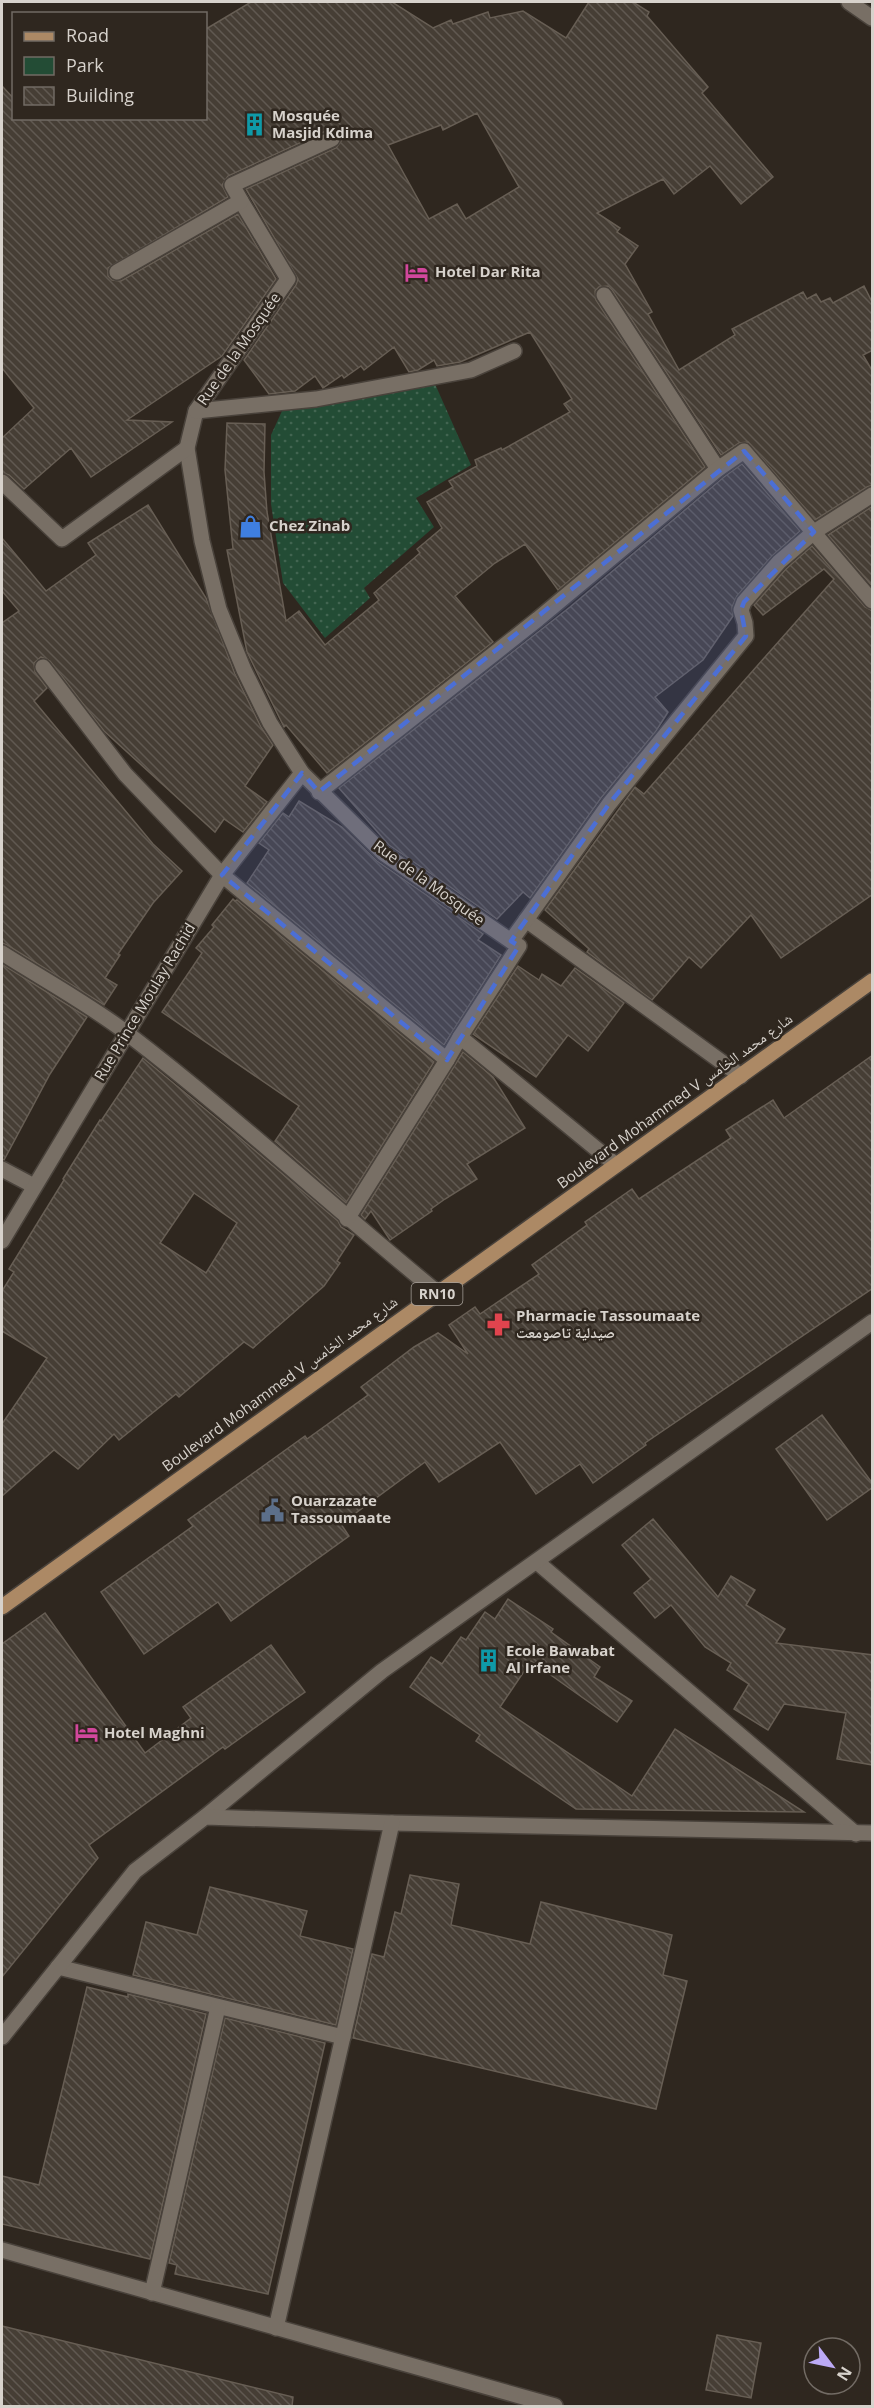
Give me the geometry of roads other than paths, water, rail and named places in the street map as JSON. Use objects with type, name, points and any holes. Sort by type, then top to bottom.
[{"type":"main road","name":"Boulevard Mohammed V شارع محمد الخامس","points":[[2,1607],[873,981]]},
{"type":"street","points":[[849,2],[873,18]]},
{"type":"street","points":[[117,272],[242,201],[232,185],[333,139]]},
{"type":"street","name":"Rue de la Mosquée","points":[[242,201],[288,279],[196,411],[187,448],[202,541],[219,609],[244,670],[270,723],[302,773],[383,853],[511,941]]},
{"type":"street","points":[[604,295],[718,470]]},
{"type":"street","points":[[196,411],[316,399],[471,370],[514,351]]},
{"type":"street","points":[[2,482],[62,539],[187,448]]},
{"type":"street","points":[[319,792],[538,619],[718,470],[744,452],[873,601]]},
{"type":"street","points":[[347,1219],[519,946],[511,941],[609,804],[746,636],[741,609],[744,602],[779,562],[814,531],[873,495]]},
{"type":"street","points":[[43,667],[125,774],[222,875],[447,1060]]},
{"type":"street","name":"Rue Prince Moulay Rachid","points":[[2,1241],[222,875],[302,773]]},
{"type":"street","points":[[526,920],[741,1076]]},
{"type":"street","points":[[2,953],[126,1032],[266,1146],[347,1219],[438,1293]]},
{"type":"street","points":[[460,1037],[616,1165]]},
{"type":"street","points":[[2,1169],[34,1186]]},
{"type":"street","points":[[2,2037],[135,1870],[205,1817],[382,1671],[873,1322]]},
{"type":"street","points":[[537,1562],[856,1834]]},
{"type":"street","points":[[205,1817],[873,1833]]},
{"type":"street","points":[[276,2328],[392,1823]]},
{"type":"street","points":[[58,1967],[343,2037]]},
{"type":"street","points":[[152,2293],[218,2007]]},
{"type":"street","points":[[2,2250],[555,2406]]},
{"type":"place","name":"Mosquée Masjid Kdima","points":[[254,125]]},
{"type":"place","name":"Hotel Dar Rita","points":[[417,272]]},
{"type":"place","name":"Chez Zinab","points":[[251,526]]},
{"type":"place","name":"Pharmacie Tassoumaate صيدلية تاصومعت","points":[[498,1325]]},
{"type":"place","name":"Ouarzazate Tassoumaate","points":[[273,1510]]},
{"type":"place","name":"Ecole Bawabat Al Irfane","points":[[488,1660]]},
{"type":"place","name":"Hotel Maghni","points":[[86,1733]]}]
